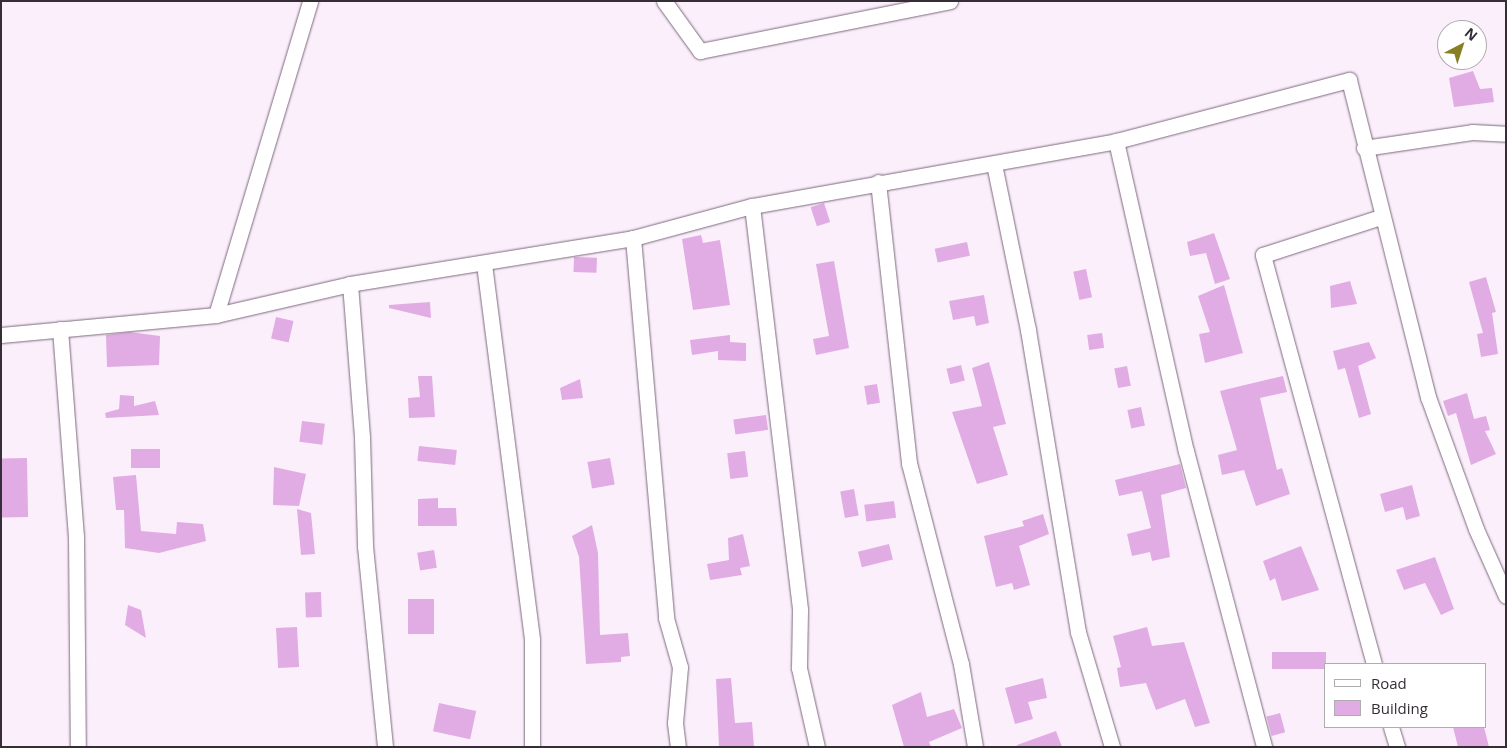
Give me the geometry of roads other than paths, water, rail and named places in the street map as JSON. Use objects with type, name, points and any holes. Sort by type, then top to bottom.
[{"type":"street","points":[[216,315],[310,1]]},
{"type":"street","points":[[664,1],[700,52],[950,1]]},
{"type":"street","points":[[1,336],[216,315],[350,284],[484,264],[633,238],[752,206],[1116,141],[1349,80],[1381,217],[1428,397],[1476,529],[1506,596]]},
{"type":"street","points":[[1364,148],[1472,132],[1506,134]]},
{"type":"street","points":[[1116,141],[1184,441],[1264,747]]},
{"type":"street","points":[[994,164],[1028,330],[1078,632],[1112,747]]},
{"type":"street","points":[[878,182],[908,464],[961,664],[976,747]]},
{"type":"street","points":[[752,206],[800,610],[799,668],[817,747]]},
{"type":"street","points":[[1374,663],[1262,255],[1381,217]]},
{"type":"street","points":[[633,238],[666,618],[680,667],[675,723],[678,747]]},
{"type":"street","points":[[484,264],[532,640],[532,747]]},
{"type":"street","points":[[350,284],[362,436],[364,546],[385,747]]},
{"type":"street","points":[[60,329],[76,537],[78,747]]},
{"type":"street","points":[[1391,728],[1397,747]]}]
